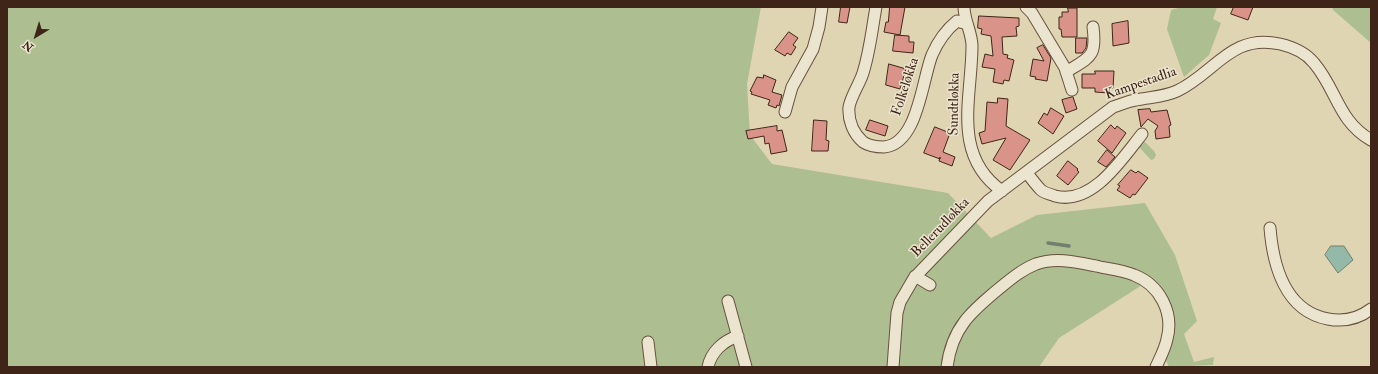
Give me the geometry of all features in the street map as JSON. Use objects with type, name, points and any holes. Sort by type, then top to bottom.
[{"type":"street","points":[[785,112],[792,88],[813,49],[819,27],[822,7]]},
{"type":"street","name":"Folkeløkka","points":[[876,7],[867,59],[860,81],[849,105],[850,120],[855,134],[865,143],[877,147],[889,146],[899,140],[911,125],[932,55],[942,36],[957,21],[967,24]]},
{"type":"street","name":"Sundtløkka","points":[[964,7],[972,45],[967,127],[969,142],[977,165],[988,180],[1002,191]]},
{"type":"street","points":[[1026,7],[1042,30],[1066,72],[1072,90]]},
{"type":"street","points":[[1066,72],[1090,56],[1096,44],[1093,27]]},
{"type":"street","name":"Kampestadlia","points":[[988,201],[1113,107],[1134,100],[1162,96],[1177,91],[1196,80],[1235,49],[1270,42],[1286,45],[1311,59],[1326,81],[1346,119],[1352,126],[1371,140]]},
{"type":"street","points":[[1027,173],[1041,190],[1046,193],[1062,198],[1078,196],[1097,185],[1121,161],[1142,134]]},
{"type":"street","name":"Bellerudløkka","points":[[893,367],[897,313],[900,302],[916,276],[988,201]]},
{"type":"street","points":[[1270,228],[1280,277],[1289,293],[1301,306],[1322,318],[1334,320],[1355,318],[1371,309]]},
{"type":"street","points":[[947,367],[952,341],[958,329],[976,308],[1026,268],[1042,262],[1059,260],[1134,275],[1155,289],[1165,306],[1169,326],[1167,340],[1156,367]]},
{"type":"street","name":"Bellerudløkka","points":[[916,276],[930,285]]},
{"type":"street","points":[[728,302],[746,367]]},
{"type":"street","points":[[708,367],[714,353],[721,345],[738,336]]},
{"type":"street","points":[[648,342],[651,367]]},
{"type":"shaded area","points":[[7,7],[761,7],[747,84],[750,135],[772,164],[948,193],[991,238],[1037,215],[1145,203],[1175,255],[1197,321],[1184,334],[1194,362],[1214,357],[1213,365],[1169,367],[1165,358],[1164,293],[1150,280],[1059,338],[1039,367],[7,367]]},
{"type":"shaded area","points":[[1182,7],[1217,7],[1213,19],[1221,23],[1209,55],[1184,77],[1167,29],[1171,10]]},
{"type":"shaded area","points":[[1332,7],[1371,7],[1371,43],[1333,10]]},
{"type":"shaded area","points":[[1144,141],[1154,151],[1156,155],[1154,159],[1151,160],[1139,147]]},
{"type":"shaded area","points":[[1331,246],[1344,246],[1353,260],[1338,273],[1325,255]]},
{"type":"building","points":[[841,7],[850,7],[847,23],[839,22]]},
{"type":"building","points":[[890,7],[905,7],[900,35],[884,32],[886,22],[888,22]]},
{"type":"building","points":[[1234,7],[1253,7],[1248,20],[1231,14]]},
{"type":"building","points":[[1068,8],[1077,8],[1077,37],[1062,37],[1061,29],[1059,29],[1059,17],[1062,17],[1062,12],[1068,12]]},
{"type":"building","points":[[979,16],[1019,18],[1019,26],[1016,27],[1017,36],[1002,37],[1003,54],[1008,55],[1007,58],[1014,60],[1009,81],[1004,80],[1003,84],[993,82],[995,69],[982,67],[985,54],[993,56],[991,36],[981,34],[982,29],[978,28]]},
{"type":"building","points":[[1128,21],[1129,43],[1113,46],[1112,24]]},
{"type":"building","points":[[789,32],[798,38],[793,45],[796,47],[791,55],[787,53],[785,56],[775,50]]},
{"type":"building","points":[[895,35],[909,36],[909,42],[914,42],[913,53],[893,51]]},
{"type":"building","points":[[1076,38],[1087,38],[1086,48],[1082,53],[1076,53]]},
{"type":"building","points":[[1043,45],[1051,58],[1047,81],[1035,79],[1036,77],[1030,76],[1033,59],[1044,61],[1037,48]]},
{"type":"building","points":[[889,64],[906,69],[900,89],[886,85]]},
{"type":"building","points":[[1095,71],[1114,71],[1113,88],[1108,88],[1108,93],[1095,92],[1095,88],[1082,88],[1082,74],[1095,74]]},
{"type":"building","points":[[764,75],[776,80],[772,92],[782,95],[779,106],[777,105],[776,108],[768,105],[770,100],[751,94],[752,92],[750,91],[757,77],[763,78]]},
{"type":"building","points":[[1073,97],[1077,109],[1066,113],[1062,100]]},
{"type":"building","points":[[998,98],[1008,99],[1006,126],[1030,140],[1010,170],[993,160],[1006,138],[982,144],[979,133],[985,131],[987,102],[997,103]]},
{"type":"building","points":[[1051,108],[1064,116],[1053,134],[1038,123],[1044,113],[1047,115]]},
{"type":"building","points":[[1150,109],[1151,112],[1167,110],[1171,125],[1169,126],[1170,137],[1156,139],[1155,131],[1158,126],[1148,119],[1141,127],[1138,110]]},
{"type":"building","points":[[814,120],[827,121],[826,140],[829,141],[828,151],[812,151]]},
{"type":"building","points":[[870,120],[888,126],[885,136],[866,130]]},
{"type":"building","points":[[1111,125],[1115,129],[1117,126],[1126,133],[1112,153],[1098,141]]},
{"type":"building","points":[[777,126],[777,131],[782,130],[787,151],[771,154],[769,143],[765,144],[764,136],[748,139],[746,131]]},
{"type":"building","points":[[935,127],[950,133],[943,152],[955,157],[952,166],[939,161],[940,159],[924,153]]},
{"type":"building","points":[[1107,150],[1115,157],[1106,167],[1098,162]]},
{"type":"building","points":[[1068,161],[1078,169],[1077,170],[1079,172],[1068,185],[1057,176]]},
{"type":"building","points":[[1131,170],[1136,173],[1138,171],[1148,178],[1135,195],[1133,194],[1130,198],[1117,190],[1120,186],[1118,185]]},
{"type":"waterway","points":[[1048,243],[1069,246]]}]
